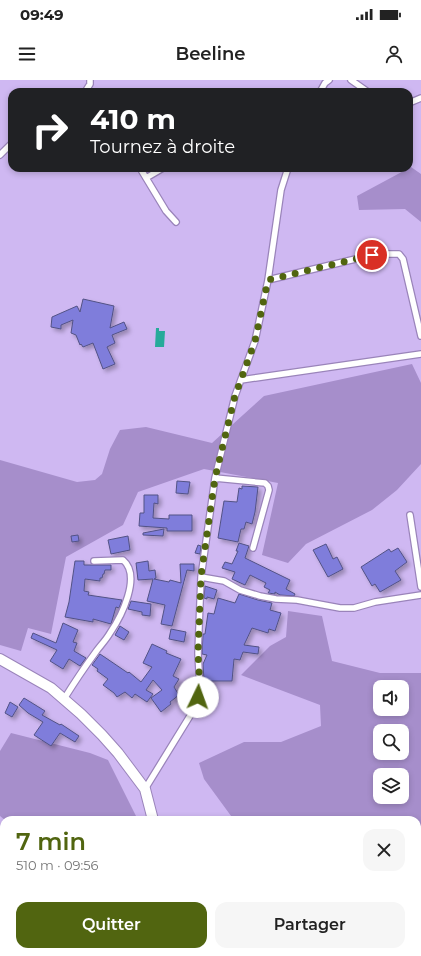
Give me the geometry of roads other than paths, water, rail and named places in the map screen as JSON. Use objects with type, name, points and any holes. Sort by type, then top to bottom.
[{"type":"highway","points":[[0,660],[51,688],[102,735],[118,753],[145,789],[152,816]]},
{"type":"street","points":[[351,80],[362,88]]},
{"type":"street","points":[[0,155],[8,147]]},
{"type":"street","points":[[142,172],[166,211],[176,222]]},
{"type":"street","points":[[146,178],[156,172]]},
{"type":"street","points":[[145,789],[192,711],[200,690],[198,653],[201,576],[215,478],[235,396],[255,341],[268,280],[281,190],[287,172]]},
{"type":"street","points":[[268,280],[372,255],[399,254],[403,259],[421,336]]},
{"type":"street","points":[[241,380],[421,354]]},
{"type":"street","points":[[215,478],[265,483],[268,486],[269,490],[253,548]]},
{"type":"street","points":[[410,515],[421,587]]},
{"type":"street","points":[[64,699],[111,633],[122,612],[128,596],[131,578],[128,564],[123,560],[94,561]]},
{"type":"street","points":[[201,576],[224,581],[240,590],[260,596],[276,599],[297,600],[340,608],[354,608],[375,602],[421,595]]}]
